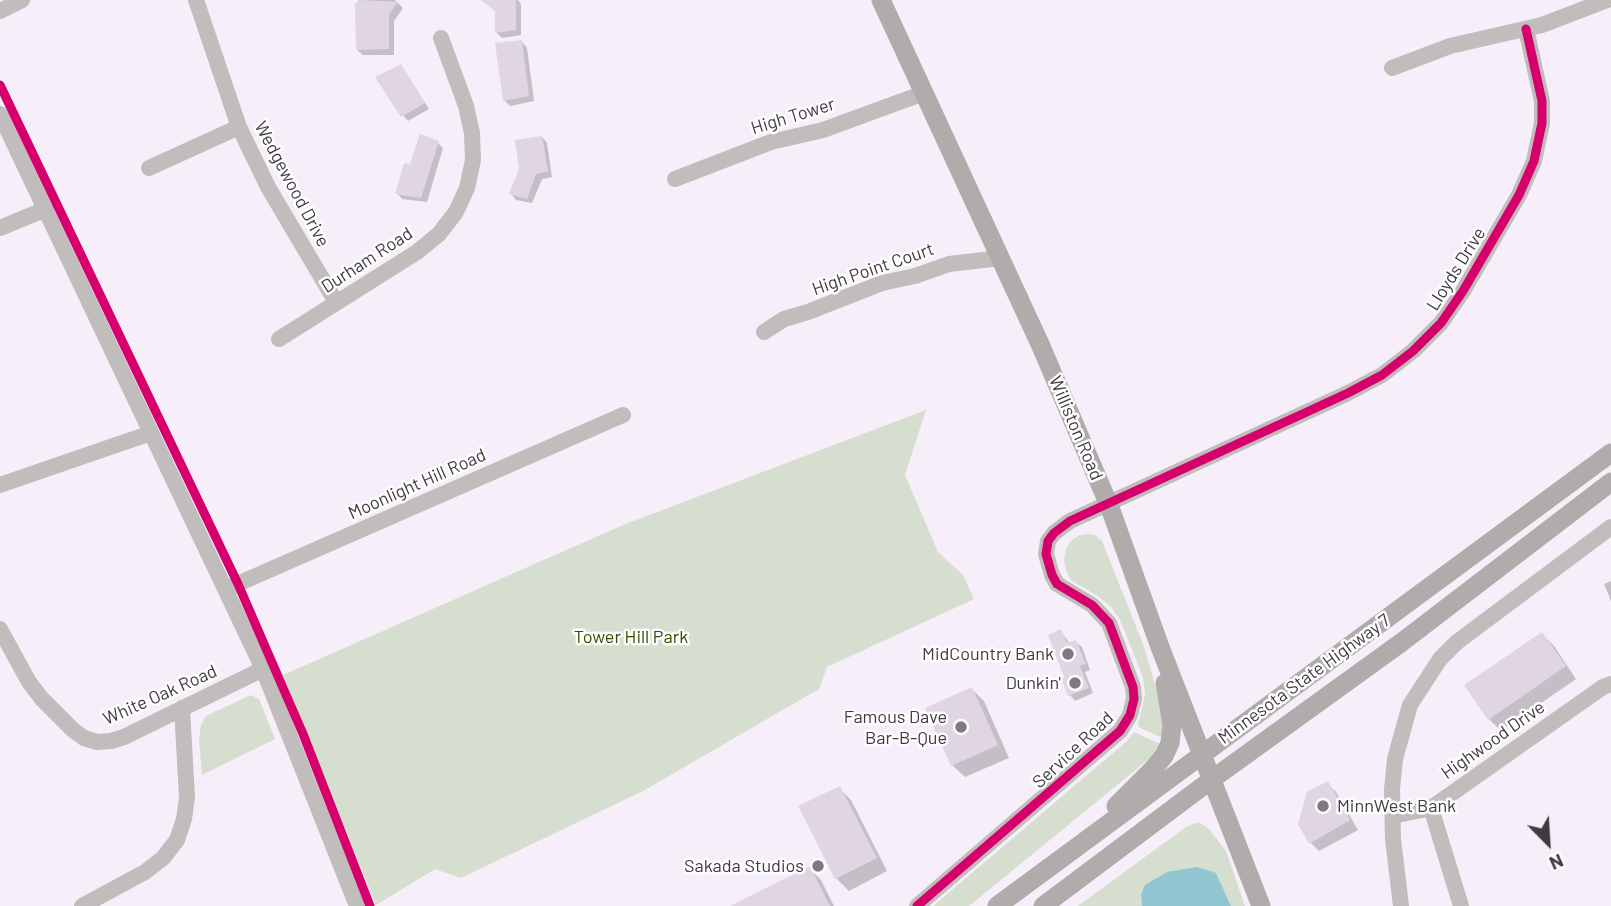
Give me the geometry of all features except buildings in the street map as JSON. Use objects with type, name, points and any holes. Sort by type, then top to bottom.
[{"type":"main road","name":"Williston Road","points":[[881,0],[1040,344],[1108,505],[1261,906]]},
{"type":"main road","name":"Minnesota State Highway 7","points":[[997,906],[1611,453]]},
{"type":"main road","name":"Minnesota State Highway 7","points":[[1043,906],[1402,642],[1611,482]]},
{"type":"main road","points":[[1066,855],[1153,769],[1170,743],[1172,725],[1160,647]]},
{"type":"street","points":[[0,11],[22,0]]},
{"type":"street","name":"Wedgewood Drive","points":[[196,0],[239,127],[268,187],[336,302]]},
{"type":"street","points":[[1392,68],[1450,46],[1525,29],[1607,0]]},
{"type":"street","name":"Lloyds Drive","points":[[1108,505],[1371,381],[1413,351],[1441,323],[1463,291],[1519,195],[1534,160],[1542,123],[1542,101],[1525,29]]},
{"type":"street","name":"Durham Road","points":[[279,339],[417,252],[439,234],[456,212],[467,188],[473,160],[472,133],[466,106],[441,38]]},
{"type":"street","name":"High Tower","points":[[675,179],[759,146],[823,130],[924,93]]},
{"type":"street","points":[[0,114],[263,669],[357,906]]},
{"type":"street","points":[[149,168],[239,127]]},
{"type":"street","points":[[0,228],[46,209]]},
{"type":"street","name":"High Point Court","points":[[764,332],[784,318],[808,312],[882,283],[915,276],[949,264],[1000,258]]},
{"type":"street","name":"Moonlight Hill Road","points":[[226,589],[623,415]]},
{"type":"street","points":[[0,485],[152,433]]},
{"type":"street","name":"Service Road","points":[[917,906],[1089,760],[1127,723],[1132,708],[1133,687],[1109,624],[1092,605],[1057,584],[1046,554],[1048,541],[1061,526],[1108,505]]},
{"type":"street","points":[[1401,906],[1393,816],[1393,779],[1402,728],[1410,705],[1440,659],[1457,642],[1611,527]]},
{"type":"street","name":"White Oak Road","points":[[0,629],[41,699],[84,738],[97,742],[111,741],[263,669]]},
{"type":"street","name":"Highwood Drive","points":[[1393,816],[1431,808],[1611,684]]},
{"type":"street","points":[[82,906],[145,872],[163,858],[177,840],[187,797],[182,708]]},
{"type":"street","points":[[1431,808],[1461,906]]},
{"type":"green space","name":"Tower Hill Park","points":[[926,410],[905,475],[938,552],[963,575],[974,599],[827,667],[819,689],[643,791],[461,878],[435,869],[376,905],[283,675],[623,525]]},
{"type":"green space","points":[[1088,534],[1095,535],[1102,541],[1143,644],[1165,718],[1163,738],[1140,728],[1138,724],[1145,695],[1143,677],[1120,620],[1111,607],[1099,597],[1071,580],[1066,570],[1066,549],[1072,540]]},
{"type":"green space","points":[[251,695],[259,699],[275,739],[202,775],[199,740],[201,725],[206,716]]},
{"type":"green space","points":[[1134,732],[1158,743],[1159,747],[1149,759],[969,906],[933,906],[1126,742]]},
{"type":"green space","points":[[1198,822],[1208,828],[1226,851],[1245,906],[1231,906],[1216,873],[1141,895],[1142,906],[1078,906],[1186,827]]},
{"type":"water","points":[[1197,867],[1216,873],[1231,906],[1142,906],[1141,895],[1145,885],[1167,872]]},
{"type":"cycle path","points":[[917,906],[1120,731],[1130,715],[1134,699],[1133,687],[1109,623],[1092,605],[1057,584],[1046,554],[1048,541],[1070,521],[1382,375],[1413,351],[1441,323],[1463,291],[1519,195],[1534,161],[1542,123],[1542,101],[1526,29]]},
{"type":"cycle path","points":[[0,85],[238,584],[303,734],[370,906]]},
{"type":"place","name":"MidCountry Bank","points":[[1068,654]]},
{"type":"place","name":"Dunkin'","points":[[1075,683]]},
{"type":"place","name":"Famous Dave Bar-B-Que","points":[[961,727]]},
{"type":"place","name":"MinnWest Bank","points":[[1323,806]]},
{"type":"place","name":"Sakada Studios","points":[[818,866]]}]
